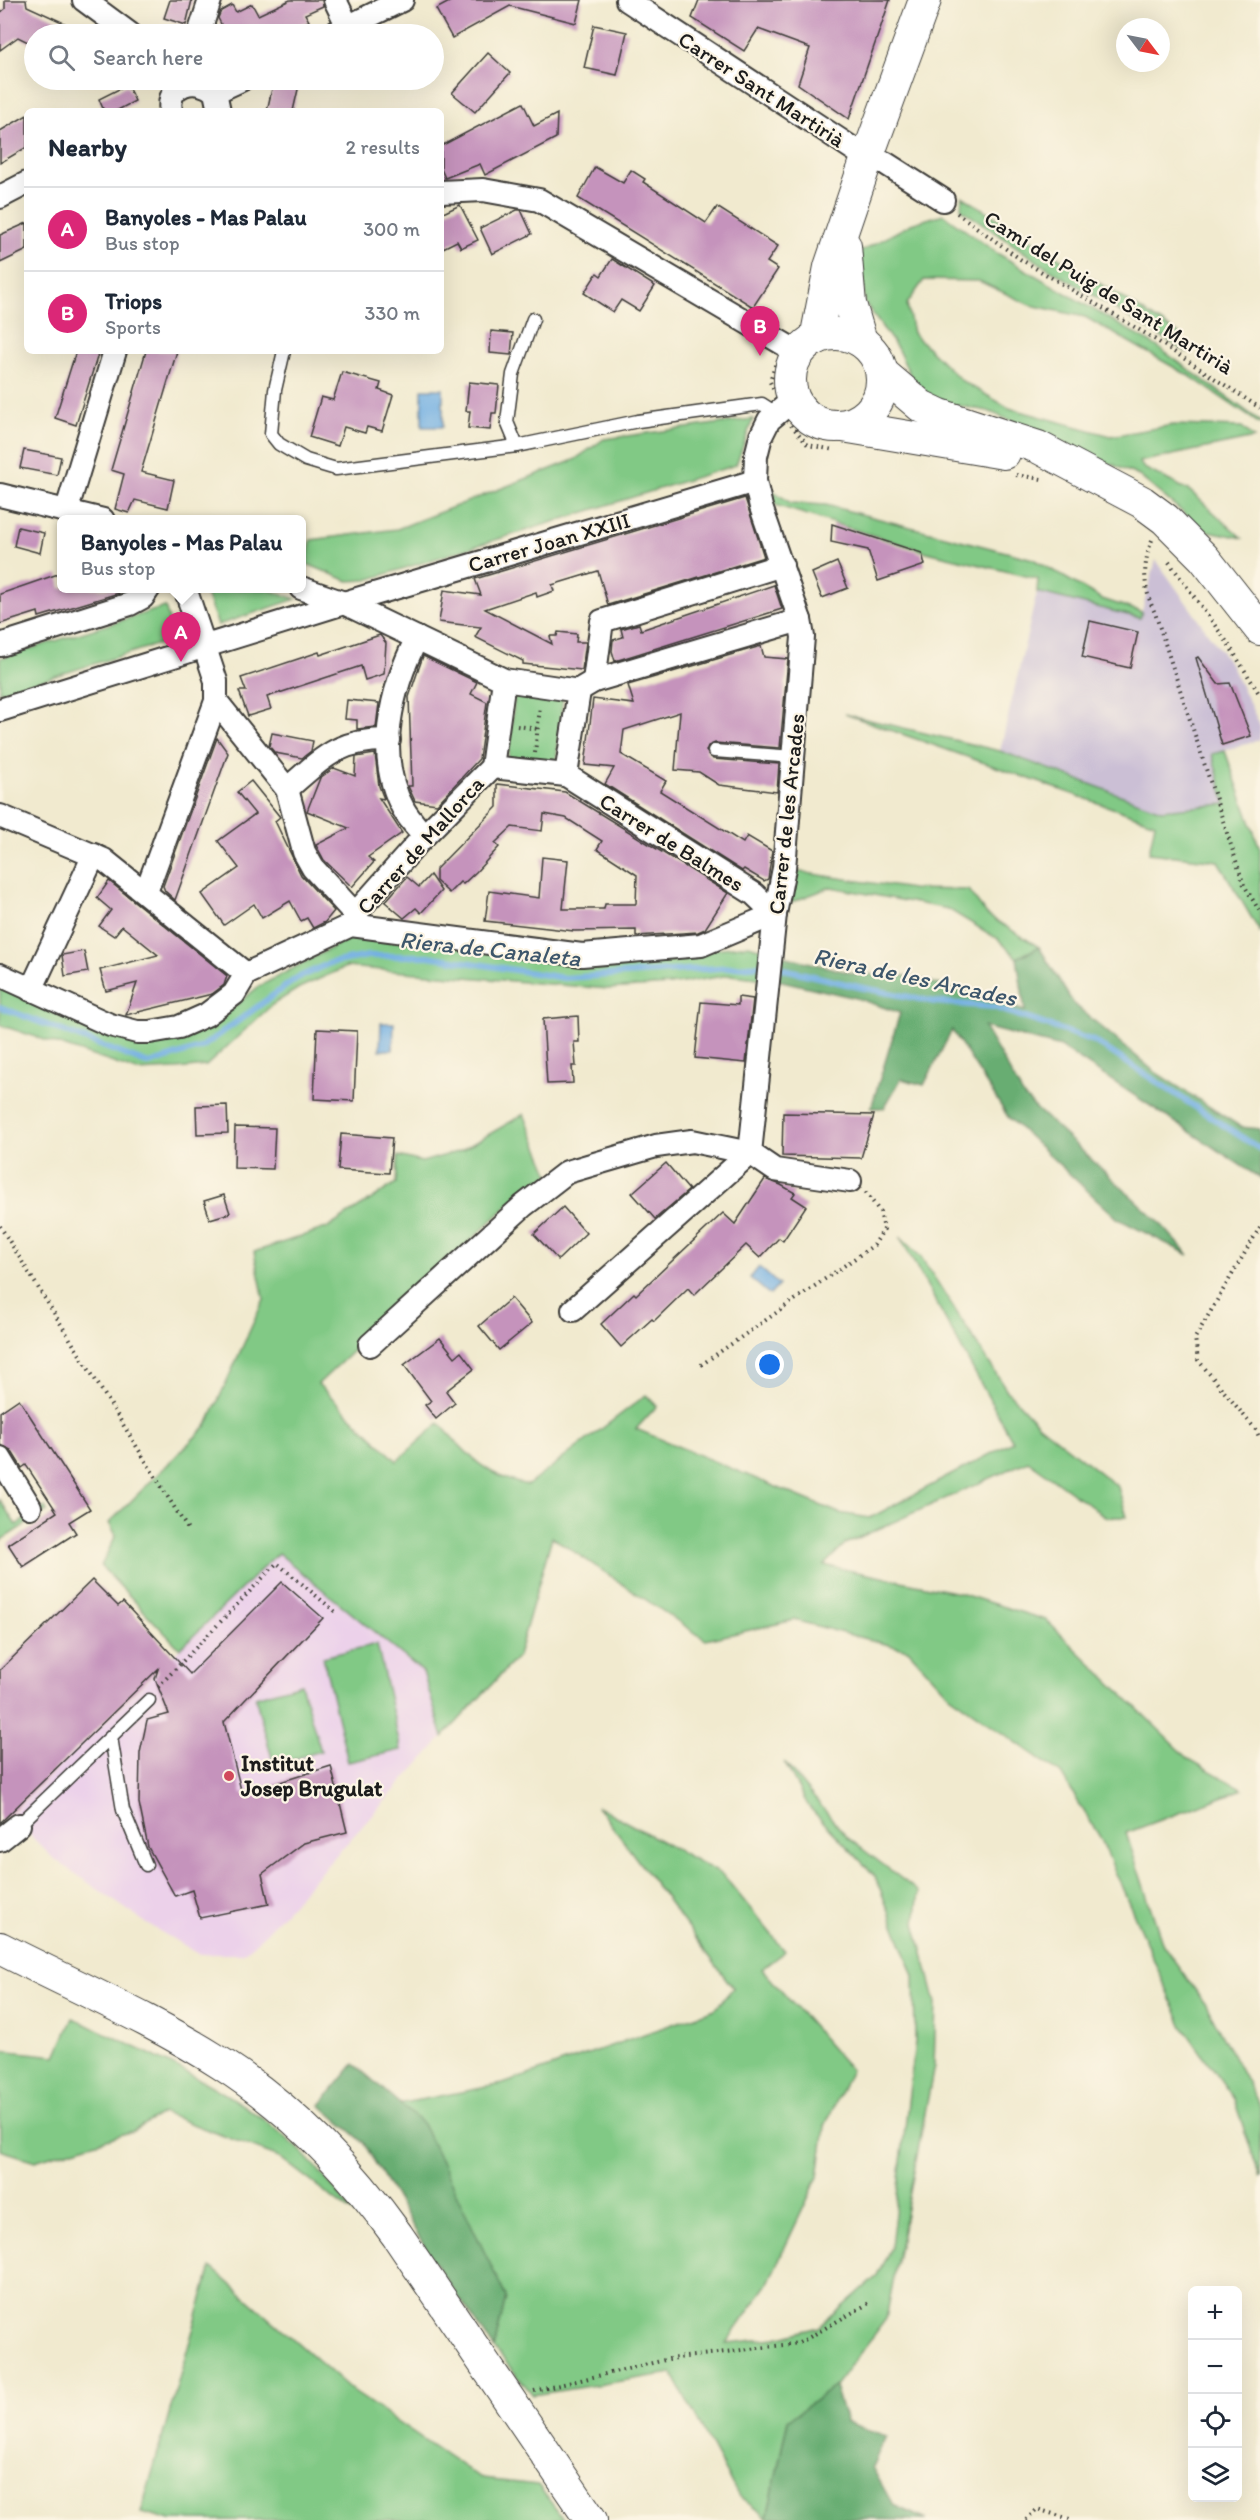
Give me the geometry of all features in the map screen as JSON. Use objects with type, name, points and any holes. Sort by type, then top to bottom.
[{"type":"main road","points":[[845,230],[850,304],[861,341],[877,358],[882,373],[881,391],[874,408],[860,420],[833,427],[814,421],[785,406],[790,381],[807,346],[830,267],[845,230],[867,158],[925,0]]},
{"type":"main road","points":[[807,346],[839,334],[861,341]]},
{"type":"main road","points":[[882,373],[921,406],[940,415],[1038,447],[1073,467],[1120,488],[1154,532],[1223,580],[1260,629]]},
{"type":"main road","points":[[843,426],[968,446],[1073,467]]},
{"type":"main road","points":[[0,1948],[207,2055],[263,2093],[305,2128],[368,2195],[591,2520]]},
{"type":"street","points":[[84,0],[116,24]]},
{"type":"street","points":[[202,24],[210,0]]},
{"type":"street","points":[[335,0],[339,24]]},
{"type":"street","points":[[354,24],[402,0]]},
{"type":"street","name":"Carrer Sant Martirià","points":[[627,0],[867,158],[885,163],[943,200]]},
{"type":"street","points":[[169,108],[177,90]]},
{"type":"street","points":[[207,90],[217,101],[230,90]]},
{"type":"street","points":[[0,197],[24,185]]},
{"type":"street","points":[[444,192],[483,190],[539,200],[807,346]]},
{"type":"street","points":[[68,509],[114,354]]},
{"type":"street","name":"Carrer de les Arcades","points":[[750,1153],[775,914],[784,868],[802,656],[800,620],[761,507],[755,481],[756,456],[761,436],[785,406]]},
{"type":"street","name":"Carrer Joan XXIII","points":[[0,710],[344,603],[755,481]]},
{"type":"street","points":[[0,495],[89,515]]},
{"type":"street","points":[[504,680],[492,767],[566,775],[602,621],[782,565]]},
{"type":"street","points":[[306,590],[344,603],[504,680],[542,686],[587,686],[800,620]]},
{"type":"street","points":[[0,645],[130,604],[145,593]]},
{"type":"street","points":[[146,892],[216,701],[216,681],[207,647],[187,593]]},
{"type":"street","points":[[417,638],[405,662],[394,696],[389,740],[389,766],[404,811],[424,836]]},
{"type":"street","points":[[216,701],[287,789],[304,852],[313,868],[353,919]]},
{"type":"street","points":[[287,789],[321,759],[345,744],[366,740],[389,740]]},
{"type":"street","name":"Carrer de Mallorca","points":[[353,919],[424,836],[492,767]]},
{"type":"street","name":"Carrer de Balmes","points":[[566,775],[754,894],[775,914]]},
{"type":"street","points":[[0,816],[94,855],[146,892],[246,974]]},
{"type":"street","points":[[31,990],[94,855]]},
{"type":"street","points":[[0,975],[110,1025],[137,1032],[150,1032],[179,1027],[206,1015],[234,994],[246,974],[353,919],[582,955],[701,945],[775,914]]},
{"type":"street","points":[[370,1345],[523,1206],[567,1172],[656,1146],[692,1141],[750,1153],[775,1170],[850,1181]]},
{"type":"street","points":[[573,1310],[750,1153]]},
{"type":"street","points":[[0,1458],[30,1507]]},
{"type":"street","points":[[0,1840],[19,1825]]},
{"type":"lane","points":[[517,446],[507,422],[513,374],[533,319]]},
{"type":"lane","points":[[283,354],[275,390],[271,434],[279,444],[306,460],[336,469],[517,446],[638,422],[762,404],[785,406]]},
{"type":"lane","points":[[714,751],[794,757]]},
{"type":"lane","points":[[19,1825],[149,1700]]},
{"type":"lane","points":[[111,1737],[123,1810],[146,1865]]},
{"type":"path","name":"Camí del Puig de Sant Martirià","points":[[943,200],[960,216],[1020,259],[1148,335],[1260,408]]},
{"type":"path","points":[[1154,532],[1158,550]]},
{"type":"path","points":[[1154,532],[1144,574],[1145,592],[1155,613],[1244,885],[1260,912]]},
{"type":"path","points":[[1166,557],[1227,642],[1260,695]]},
{"type":"path","points":[[533,771],[542,686]]},
{"type":"path","points":[[701,1365],[874,1245],[884,1229],[880,1212],[862,1185],[850,1181]]},
{"type":"path","points":[[0,1226],[189,1532]]},
{"type":"path","points":[[1260,1227],[1196,1338],[1198,1360],[1256,1430],[1260,1439]]},
{"type":"path","points":[[149,1700],[166,1676],[277,1563],[338,1614]]},
{"type":"path","points":[[507,2398],[669,2359],[799,2343],[871,2302]]},
{"type":"path","points":[[1026,2520],[1037,2509],[1073,2520]]},
{"type":"shaded area","points":[[1156,560],[1230,664],[1260,725],[1260,740],[1213,754],[1226,804],[1161,810],[1000,751],[1037,592],[1140,618]]},
{"type":"shaded area","name":"Institut Josep Brugulat","points":[[278,1553],[423,1672],[443,1737],[261,1938],[242,1954],[199,1954],[149,1925],[53,1858],[10,1815]]},
{"type":"green space","points":[[962,196],[1179,334],[1187,352],[1043,265],[961,209]]},
{"type":"green space","points":[[943,214],[997,253],[1156,346],[1260,421],[1260,424],[1191,377],[1085,317],[1030,305],[979,281],[924,280],[907,304],[913,333],[962,381],[1009,408],[1111,436],[1173,425],[1242,427],[1254,438],[1139,462],[1144,468],[1190,491],[1242,538],[1204,530],[1139,476],[988,411],[943,403],[916,387],[897,348],[865,303],[860,252],[911,224]]},
{"type":"green space","points":[[753,419],[736,465],[367,580],[348,581],[307,564],[311,540],[397,529],[574,460],[604,439]]},
{"type":"green space","points":[[772,490],[791,503],[826,505],[1033,559],[1102,599],[1142,612],[1140,618],[1037,592],[1038,579],[927,552],[775,505]]},
{"type":"green space","points":[[206,593],[278,593],[296,599],[218,625]]},
{"type":"green space","points":[[165,607],[175,639],[0,693],[0,658]]},
{"type":"green space","points":[[515,690],[563,695],[556,764],[508,759]]},
{"type":"green space","points":[[845,714],[1000,751],[1161,810],[1226,804],[1212,754],[1225,751],[1260,849],[1260,932],[1218,861],[1149,853],[1155,823]]},
{"type":"green space","points":[[793,871],[912,889],[968,890],[987,915],[1039,947],[1017,958],[998,939],[948,909],[831,887],[789,903]]},
{"type":"green space","points":[[348,939],[668,954],[749,945],[783,956],[777,980],[730,975],[670,985],[608,989],[346,967],[299,988],[272,1005],[206,1066],[177,1069],[137,1071],[0,1025],[0,984],[130,1038],[176,1041],[211,1026],[258,987]]},
{"type":"green space","points":[[1039,947],[1073,1003],[1155,1072],[1241,1127],[1260,1129],[1260,1178],[1061,1047],[984,1027],[1025,1098],[1159,1222],[1189,1255],[1118,1219],[1008,1117],[952,1030],[924,1085],[901,1079],[884,1108],[871,1108],[900,1013],[856,998],[777,980],[783,956],[855,974],[911,976],[1025,1011],[1017,958]]},
{"type":"green space","points":[[524,1114],[550,1175],[518,1196],[318,1384],[397,1461],[439,1423],[468,1454],[488,1470],[512,1481],[528,1485],[646,1395],[657,1406],[636,1429],[839,1513],[870,1518],[1013,1442],[900,1237],[921,1257],[1008,1392],[1039,1425],[1118,1487],[1127,1517],[1106,1517],[1028,1461],[845,1544],[824,1565],[959,1593],[1046,1620],[1189,1759],[1243,1789],[1126,1833],[1163,1945],[1206,2005],[1260,2107],[1260,2177],[1234,2099],[1183,2027],[1100,1837],[1061,1774],[949,1695],[908,1650],[794,1620],[706,1640],[552,1537],[518,1656],[443,1737],[423,1672],[278,1553],[180,1649],[101,1566],[116,1535],[109,1523],[207,1425],[264,1299],[254,1252],[329,1227],[396,1183],[398,1156],[422,1162],[460,1151]]},
{"type":"green space","points":[[0,1500],[16,1525],[45,1507],[47,1511],[0,1541]]},
{"type":"green space","points":[[377,1644],[401,1750],[348,1762],[323,1657]]},
{"type":"green space","points":[[301,1684],[321,1751],[274,1765],[255,1697]]},
{"type":"green space","points":[[784,1762],[848,1838],[919,1892],[915,1923],[936,2003],[934,2066],[886,2319],[835,2386],[788,2420],[767,2518],[738,2495],[672,2373],[533,2395],[494,2348],[506,2296],[398,2104],[503,2084],[715,2009],[733,1988],[597,1806],[723,1875],[785,1951],[762,1969],[851,2070],[825,2126],[818,2177],[767,2285],[726,2343],[776,2338],[819,2327],[876,2277],[891,2247],[915,2042],[914,1976],[875,1876],[809,1807]]},
{"type":"green space","points":[[73,2018],[194,2076],[250,2110],[302,2152],[355,2215],[279,2157],[163,2113],[133,2131],[35,2161],[0,2150],[0,2050],[56,2056]]},
{"type":"green space","points":[[354,2064],[423,2124],[506,2297],[494,2348],[434,2262],[363,2142],[320,2105]]},
{"type":"green space","points":[[211,2267],[354,2392],[482,2479],[538,2485],[564,2520],[171,2520],[141,2512]]},
{"type":"green space","points":[[835,2386],[846,2422],[886,2436],[872,2467],[893,2505],[927,2520],[767,2518],[788,2420]]},
{"type":"water","points":[[422,389],[443,389],[443,427],[422,427]]},
{"type":"water","points":[[381,1023],[394,1023],[393,1050],[380,1050]]},
{"type":"water","points":[[759,1267],[779,1285],[770,1295],[750,1278]]},
{"type":"building","points":[[5,0],[26,0],[27,6],[66,24],[24,24],[24,40],[18,37],[0,50],[0,13],[5,9]]},
{"type":"building","points":[[170,0],[192,0],[186,24],[164,18]]},
{"type":"building","points":[[290,0],[322,0],[323,6],[305,14],[309,21],[302,24],[221,24],[218,18],[221,11],[232,5],[236,12],[252,4],[258,15]]},
{"type":"building","points":[[453,0],[582,0],[576,23],[510,6],[452,38],[436,9]]},
{"type":"building","points":[[699,0],[890,0],[849,119],[798,84],[810,48],[758,29],[744,51],[692,18]]},
{"type":"building","points":[[594,25],[627,32],[617,75],[584,68]]},
{"type":"building","points":[[488,53],[510,73],[475,112],[452,93]]},
{"type":"building","points":[[117,90],[130,90],[135,101],[122,108],[103,108],[99,99]]},
{"type":"building","points":[[272,90],[298,90],[294,108],[268,108]]},
{"type":"building","points":[[523,103],[534,126],[557,114],[556,138],[485,175],[480,164],[445,178],[444,144]]},
{"type":"building","points":[[24,117],[24,149],[0,163],[0,131]]},
{"type":"building","points":[[595,167],[623,183],[631,170],[645,179],[643,182],[706,223],[717,207],[778,246],[767,262],[778,269],[753,307],[578,198]]},
{"type":"building","points":[[460,205],[478,240],[461,248],[457,241],[444,248],[444,213]]},
{"type":"building","points":[[521,210],[532,234],[492,254],[480,228]]},
{"type":"building","points":[[24,224],[24,251],[0,263],[0,235]]},
{"type":"building","points":[[612,259],[655,286],[639,311],[621,300],[613,312],[584,293],[597,273],[601,276]]},
{"type":"building","points":[[491,331],[513,333],[511,355],[490,353]]},
{"type":"building","points":[[75,354],[98,354],[76,425],[55,418]]},
{"type":"building","points":[[145,354],[176,354],[141,472],[174,480],[168,508],[135,500],[129,513],[115,509],[124,474],[111,470]]},
{"type":"building","points":[[342,372],[381,383],[379,390],[393,395],[382,431],[367,427],[365,433],[344,427],[338,446],[309,437],[321,397],[333,400]]},
{"type":"building","points":[[469,382],[499,385],[496,413],[492,413],[490,430],[468,428],[470,411],[466,411]]},
{"type":"building","points":[[24,450],[61,457],[57,475],[20,468]]},
{"type":"building","points":[[745,498],[764,557],[608,605],[598,571],[552,585],[554,591],[537,597],[536,592],[485,609],[552,644],[550,636],[557,636],[558,632],[577,634],[576,642],[586,642],[582,670],[523,664],[523,661],[475,637],[481,627],[439,622],[444,590],[481,595],[475,579]]},
{"type":"building","points":[[832,524],[922,553],[925,565],[878,581],[868,550],[831,542]]},
{"type":"building","points":[[18,527],[44,533],[40,553],[14,546]]},
{"type":"building","points":[[837,562],[848,588],[822,598],[812,573]]},
{"type":"building","points":[[57,574],[57,593],[119,593],[39,617],[38,612],[0,624],[0,594]]},
{"type":"building","points":[[774,585],[782,609],[615,661],[612,651],[613,640],[623,637],[621,629],[639,624],[641,630]]},
{"type":"building","points":[[1090,621],[1138,632],[1130,668],[1082,657]]},
{"type":"building","points":[[380,635],[386,643],[384,674],[365,680],[361,666],[267,697],[271,709],[248,716],[239,691],[246,691],[241,678]]},
{"type":"building","points":[[761,646],[764,657],[788,659],[780,748],[715,743],[708,746],[706,751],[713,759],[779,764],[777,792],[719,785],[699,772],[675,770],[680,712],[624,730],[621,754],[666,781],[660,791],[743,843],[747,836],[772,851],[768,879],[764,881],[744,869],[742,871],[605,784],[614,768],[585,765],[593,699],[634,704],[628,685]]},
{"type":"building","points":[[423,656],[477,682],[471,694],[487,702],[479,759],[437,804],[415,801],[408,786],[412,786],[409,697]]},
{"type":"building","points":[[1198,657],[1218,684],[1230,683],[1251,736],[1222,745],[1196,658]]},
{"type":"building","points":[[347,700],[379,703],[376,727],[357,729],[357,720],[345,719]]},
{"type":"building","points":[[272,733],[313,741],[311,751],[302,758],[275,753],[269,746]]},
{"type":"building","points":[[217,738],[228,753],[175,900],[163,886]]},
{"type":"building","points":[[375,754],[379,786],[384,799],[379,798],[402,833],[368,857],[374,862],[352,887],[324,860],[316,845],[349,828],[307,811],[320,778],[334,768],[355,776],[356,757]]},
{"type":"building","points":[[251,781],[280,817],[275,821],[301,875],[334,911],[325,922],[313,928],[307,918],[301,921],[290,901],[262,918],[254,904],[224,925],[202,894],[239,868],[218,841],[255,814],[237,792]]},
{"type":"building","points":[[497,784],[565,792],[728,893],[705,929],[698,932],[636,936],[636,930],[574,931],[485,921],[489,891],[539,898],[542,857],[568,860],[563,909],[604,909],[605,904],[636,904],[637,875],[597,849],[602,841],[566,818],[544,814],[542,831],[512,827],[495,843],[499,847],[476,872],[463,884],[460,882],[449,893],[436,881],[436,869],[497,807]]},
{"type":"building","points":[[430,875],[441,891],[421,913],[416,908],[404,918],[385,902],[407,877],[419,887]]},
{"type":"building","points":[[109,881],[227,976],[224,985],[212,994],[126,1015],[137,983],[106,991],[100,970],[158,955],[122,926],[114,936],[99,926],[111,910],[97,898]]},
{"type":"building","points":[[84,951],[88,972],[65,976],[62,955]]},
{"type":"building","points":[[738,997],[753,999],[746,1063],[695,1058],[701,1002],[738,1005]]},
{"type":"building","points":[[578,1016],[579,1042],[574,1042],[576,1066],[572,1066],[573,1083],[547,1084],[543,1019]]},
{"type":"building","points":[[317,1029],[357,1031],[354,1101],[314,1099]]},
{"type":"building","points":[[227,1105],[228,1133],[197,1134],[196,1106]]},
{"type":"building","points":[[783,1113],[874,1115],[861,1158],[782,1156]]},
{"type":"building","points":[[235,1127],[275,1128],[273,1169],[234,1168]]},
{"type":"building","points":[[341,1134],[392,1138],[389,1173],[338,1170]]},
{"type":"building","points":[[666,1163],[689,1190],[655,1219],[632,1193]]},
{"type":"building","points":[[765,1179],[795,1193],[792,1197],[806,1206],[783,1241],[779,1238],[760,1258],[746,1245],[694,1295],[688,1288],[654,1321],[652,1319],[621,1347],[601,1324],[634,1293],[636,1295],[723,1213],[735,1224]]},
{"type":"building","points":[[224,1195],[230,1213],[210,1219],[204,1201]]},
{"type":"building","points":[[563,1207],[586,1233],[558,1260],[534,1234]]},
{"type":"building","points":[[511,1298],[532,1323],[499,1350],[479,1326]]},
{"type":"building","points":[[440,1338],[455,1357],[461,1352],[474,1369],[446,1391],[455,1403],[436,1419],[425,1405],[431,1401],[404,1365]]},
{"type":"building","points":[[19,1399],[90,1509],[69,1522],[76,1533],[23,1567],[8,1544],[57,1512],[26,1465],[22,1468],[11,1450],[0,1445],[0,1412]]},
{"type":"building","points":[[92,1580],[118,1606],[123,1602],[190,1674],[282,1582],[323,1618],[224,1722],[242,1794],[331,1766],[347,1832],[304,1843],[262,1874],[269,1904],[200,1918],[192,1890],[175,1896],[148,1847],[139,1803],[140,1753],[147,1720],[169,1714],[155,1679],[158,1669],[0,1823],[0,1670]]},
{"type":"waterway","name":"Riera de Canaleta","points":[[0,1007],[149,1064],[202,1047],[297,978],[330,963],[368,956],[428,956],[564,978],[764,965]]},
{"type":"waterway","name":"Riera de les Arcades","points":[[780,968],[935,1002],[993,1007],[1094,1041],[1260,1149]]},
{"type":"place","name":"Triops","points":[[760,356]]},
{"type":"place","name":"Banyoles - Mas Palau","points":[[181,662]]},
{"type":"place","name":"Institut Josep Brugulat","points":[[229,1776]]}]
